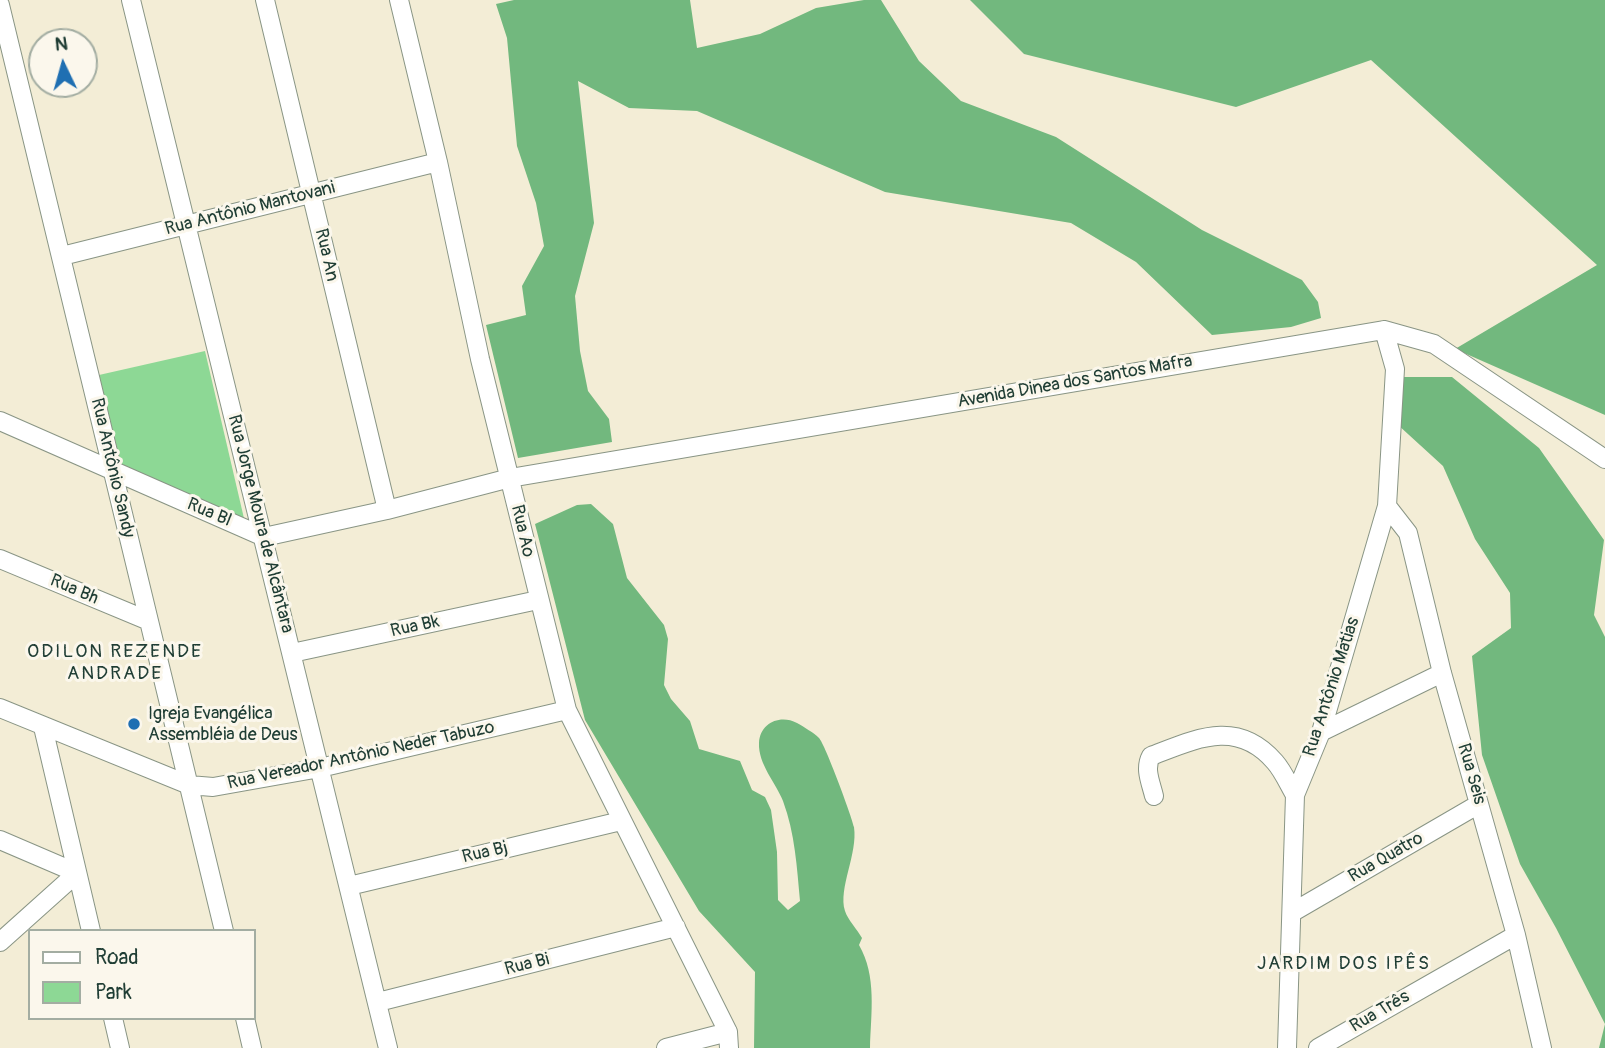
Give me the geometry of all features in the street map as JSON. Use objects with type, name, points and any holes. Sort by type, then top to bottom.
[{"type":"street","name":"Rua Jorge Moura de Alcântara","points":[[131,0],[388,1048]]},
{"type":"street","name":"Rua An","points":[[265,0],[387,510]]},
{"type":"street","name":"Rua Ao","points":[[399,0],[438,162],[480,359],[567,710],[676,927],[729,1040]]},
{"type":"street","name":"Rua Antônio Sandy","points":[[0,5],[224,929]]},
{"type":"street","name":"Rua Antônio Mantovani","points":[[62,256],[438,162]]},
{"type":"street","name":"Avenida Dinea dos Santos Mafra","points":[[510,478],[1384,330],[1434,344],[1605,459]]},
{"type":"street","name":"Rua Antônio Matias","points":[[1287,1048],[1295,795],[1321,732],[1387,506],[1395,369],[1384,330]]},
{"type":"street","name":"Rua Bl","points":[[0,421],[264,537]]},
{"type":"street","points":[[264,537],[387,510],[510,478]]},
{"type":"street","name":"Rua Seis","points":[[1387,506],[1408,533],[1442,673],[1516,934],[1542,1048]]},
{"type":"street","name":"Rua Bh","points":[[0,559],[149,621]]},
{"type":"street","name":"Rua Bk","points":[[292,653],[538,600]]},
{"type":"street","points":[[1321,732],[1442,673]]},
{"type":"street","name":"Rua Vereador Antônio Neder Tabuzo","points":[[0,708],[189,785],[214,787],[320,768],[567,710]]},
{"type":"street","points":[[43,727],[91,929]]},
{"type":"street","points":[[1154,796],[1147,771],[1147,762],[1151,756],[1205,736],[1222,734],[1242,738],[1276,763],[1295,795]]},
{"type":"street","name":"Rua Quatro","points":[[1293,912],[1479,804]]},
{"type":"street","name":"Rua Bj","points":[[349,886],[621,821]]},
{"type":"street","points":[[0,840],[77,873]]},
{"type":"street","points":[[0,942],[77,873]]},
{"type":"street","name":"Rua Bi","points":[[378,1002],[676,927]]},
{"type":"street","name":"Rua Três","points":[[1318,1048],[1516,934]]},
{"type":"street","points":[[113,1020],[120,1048]]},
{"type":"street","points":[[245,1020],[252,1048]]},
{"type":"street","points":[[666,1048],[729,1040]]},
{"type":"green space","points":[[514,0],[690,0],[697,48],[760,34],[816,8],[881,0],[919,61],[961,101],[1056,137],[1202,230],[1302,280],[1318,302],[1321,318],[1291,327],[1212,335],[1136,262],[1071,223],[885,192],[697,111],[629,108],[578,81],[594,223],[575,296],[580,351],[588,391],[609,419],[612,442],[518,458],[486,325],[526,315],[522,286],[544,246],[536,203],[517,146],[507,38],[496,4]]},
{"type":"green space","points":[[970,0],[1605,0],[1605,415],[1455,349],[1597,265],[1371,60],[1236,107],[1024,54]]},
{"type":"green space","points":[[205,351],[246,527],[123,473],[99,375]]},
{"type":"green space","points":[[1402,377],[1452,377],[1539,448],[1604,540],[1594,615],[1605,637],[1605,1024],[1520,864],[1482,755],[1472,656],[1511,628],[1510,593],[1475,539],[1443,466],[1397,424]]},
{"type":"green space","points":[[591,504],[613,524],[627,578],[664,625],[668,639],[664,685],[671,699],[690,721],[699,749],[740,761],[752,790],[765,797],[771,810],[777,852],[778,900],[788,910],[800,901],[793,838],[783,801],[761,758],[760,736],[772,722],[791,720],[817,736],[822,743],[854,827],[844,902],[846,914],[862,938],[859,945],[871,982],[870,1048],[754,1048],[755,972],[699,911],[585,720],[535,524],[577,505]]},
{"type":"green space","points":[[1605,1024],[1605,1048],[1599,1048]]},
{"type":"place","name":"Igreja Evangélica Assembléia de Deus","points":[[134,724]]},
{"type":"district","name":"ODILON REZENDE ANDRADE","points":[[115,663]]},
{"type":"district","name":"JARDIM DOS IPÊS","points":[[1344,964]]}]
